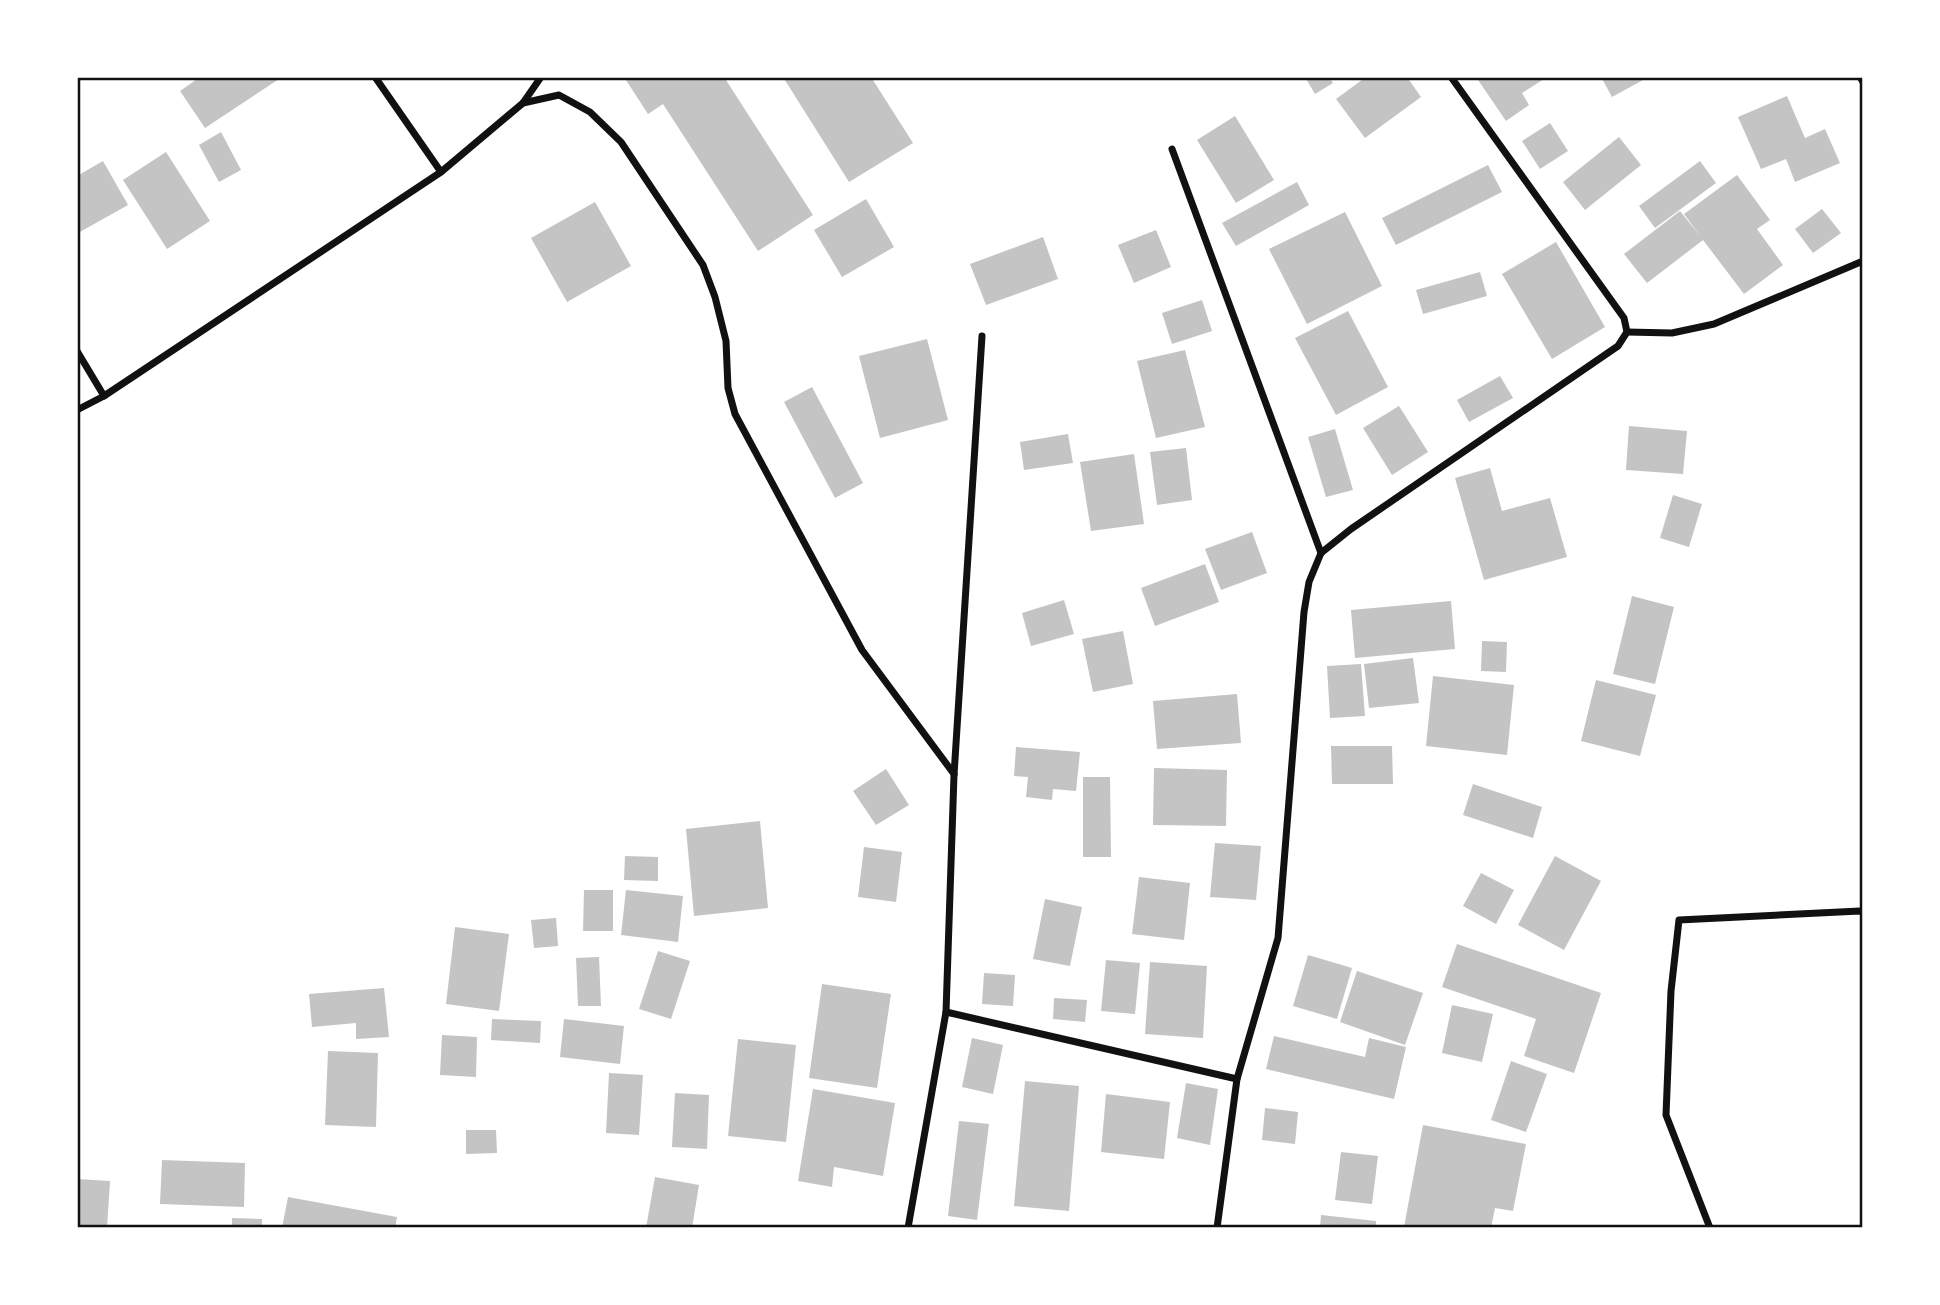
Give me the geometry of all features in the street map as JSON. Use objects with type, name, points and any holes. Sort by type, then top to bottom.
[{"type":"street","points":[[375,77],[441,172]]},
{"type":"street","points":[[77,410],[104,396],[441,172],[523,103],[541,77]]},
{"type":"street","points":[[1217,1228],[1237,1079],[1278,938],[1304,612],[1309,582],[1321,553],[1351,529],[1618,346],[1627,332],[1624,317],[1451,77]]},
{"type":"street","points":[[1860,77],[1863,82]]},
{"type":"street","points":[[523,103],[559,95],[590,112],[621,142],[703,265],[715,296],[726,341],[728,388],[735,414],[862,650],[954,775]]},
{"type":"street","points":[[1172,149],[1321,553]]},
{"type":"street","points":[[1627,332],[1672,333],[1714,324],[1863,261]]},
{"type":"street","points":[[908,1228],[946,1012],[954,775],[982,336]]},
{"type":"street","points":[[77,351],[104,396]]},
{"type":"street","points":[[1710,1228],[1666,1115],[1671,991],[1679,920],[1863,912]]},
{"type":"street","points":[[946,1012],[1237,1079]]},
{"type":"building","points":[[200,77],[282,77],[205,128],[180,91]]},
{"type":"building","points":[[624,77],[724,77],[813,215],[758,251],[663,104],[648,114]]},
{"type":"building","points":[[783,77],[871,77],[913,143],[849,182]]},
{"type":"building","points":[[1305,77],[1329,77],[1333,83],[1315,94]]},
{"type":"building","points":[[1366,77],[1407,77],[1421,97],[1365,138],[1336,99]]},
{"type":"building","points":[[1476,77],[1544,79],[1522,93],[1529,105],[1506,121]]},
{"type":"building","points":[[1601,77],[1642,77],[1643,80],[1612,97]]},
{"type":"building","points":[[1787,96],[1805,138],[1825,129],[1840,163],[1795,182],[1786,159],[1761,169],[1738,117]]},
{"type":"building","points":[[1235,116],[1274,180],[1236,203],[1197,140]]},
{"type":"building","points":[[1550,123],[1568,151],[1540,169],[1522,141]]},
{"type":"building","points":[[221,132],[241,170],[219,182],[199,145]]},
{"type":"building","points":[[1619,137],[1641,165],[1585,210],[1563,182]]},
{"type":"building","points":[[166,152],[210,221],[167,249],[123,180]]},
{"type":"building","points":[[103,161],[128,205],[78,233],[77,176]]},
{"type":"building","points":[[1700,161],[1716,183],[1655,228],[1639,206]]},
{"type":"building","points":[[1488,165],[1502,192],[1396,245],[1382,218]]},
{"type":"building","points":[[1737,175],[1770,220],[1757,229],[1783,265],[1744,294],[1703,240],[1647,283],[1624,254],[1680,211],[1700,236],[1684,214]]},
{"type":"building","points":[[1297,182],[1309,205],[1236,246],[1222,223]]},
{"type":"building","points":[[866,199],[894,247],[842,277],[814,230]]},
{"type":"building","points":[[595,202],[631,266],[567,302],[531,238]]},
{"type":"building","points":[[1822,209],[1841,233],[1813,253],[1795,229]]},
{"type":"building","points":[[1345,212],[1382,286],[1307,324],[1269,249]]},
{"type":"building","points":[[1156,230],[1171,267],[1134,283],[1118,245]]},
{"type":"building","points":[[1043,237],[1058,279],[986,305],[970,264]]},
{"type":"building","points":[[1556,242],[1605,327],[1552,359],[1502,274]]},
{"type":"building","points":[[1480,272],[1487,296],[1423,314],[1416,290]]},
{"type":"building","points":[[1202,300],[1212,331],[1172,344],[1162,313]]},
{"type":"building","points":[[1348,311],[1388,387],[1336,415],[1295,338]]},
{"type":"building","points":[[927,339],[948,420],[880,438],[859,356]]},
{"type":"building","points":[[1185,350],[1205,427],[1156,438],[1137,361]]},
{"type":"building","points":[[1500,376],[1513,398],[1469,422],[1457,400]]},
{"type":"building","points":[[812,387],[863,483],[835,498],[784,402]]},
{"type":"building","points":[[1399,406],[1428,452],[1392,475],[1363,428]]},
{"type":"building","points":[[1629,426],[1687,431],[1683,474],[1626,470]]},
{"type":"building","points":[[1335,429],[1353,490],[1326,497],[1308,437]]},
{"type":"building","points":[[1068,434],[1073,463],[1024,470],[1020,442]]},
{"type":"building","points":[[1186,448],[1192,500],[1157,505],[1150,452]]},
{"type":"building","points":[[1134,454],[1144,524],[1091,531],[1080,462]]},
{"type":"building","points":[[1490,468],[1502,511],[1550,498],[1567,557],[1484,580],[1455,478]]},
{"type":"building","points":[[1673,495],[1702,504],[1689,547],[1660,538]]},
{"type":"building","points":[[1252,532],[1267,573],[1221,590],[1205,549]]},
{"type":"building","points":[[1205,564],[1219,602],[1155,626],[1141,588]]},
{"type":"building","points":[[1632,596],[1674,607],[1655,684],[1613,674]]},
{"type":"building","points":[[1064,600],[1074,634],[1031,646],[1022,613]]},
{"type":"building","points":[[1451,601],[1455,649],[1355,658],[1351,610]]},
{"type":"building","points":[[1123,631],[1133,684],[1093,692],[1082,639]]},
{"type":"building","points":[[1482,641],[1507,642],[1506,672],[1481,671]]},
{"type":"building","points":[[1413,658],[1419,703],[1369,708],[1364,664]]},
{"type":"building","points":[[1361,664],[1365,716],[1330,718],[1327,666]]},
{"type":"building","points":[[1433,676],[1514,685],[1507,755],[1426,746]]},
{"type":"building","points":[[1596,680],[1656,695],[1640,756],[1581,741]]},
{"type":"building","points":[[1237,694],[1241,743],[1157,749],[1153,701]]},
{"type":"building","points":[[1331,746],[1392,746],[1393,784],[1332,784]]},
{"type":"building","points":[[1016,747],[1080,752],[1076,791],[1053,789],[1052,800],[1026,797],[1028,777],[1014,776]]},
{"type":"building","points":[[1154,768],[1227,770],[1226,826],[1153,825]]},
{"type":"building","points":[[886,769],[909,805],[876,825],[853,791]]},
{"type":"building","points":[[1083,777],[1110,777],[1111,857],[1083,857]]},
{"type":"building","points":[[1473,784],[1542,807],[1533,838],[1463,815]]},
{"type":"building","points":[[760,821],[768,908],[694,916],[686,829]]},
{"type":"building","points":[[1215,843],[1261,846],[1256,900],[1210,897]]},
{"type":"building","points":[[864,847],[902,852],[896,902],[858,897]]},
{"type":"building","points":[[625,856],[658,857],[658,881],[624,880]]},
{"type":"building","points":[[1555,856],[1601,881],[1564,950],[1518,925]]},
{"type":"building","points":[[1481,873],[1514,890],[1496,924],[1463,906]]},
{"type":"building","points":[[1139,877],[1190,883],[1184,940],[1132,934]]},
{"type":"building","points":[[584,890],[613,890],[613,931],[583,931]]},
{"type":"building","points":[[626,890],[683,896],[678,942],[621,935]]},
{"type":"building","points":[[1045,899],[1082,907],[1070,966],[1033,959]]},
{"type":"building","points":[[556,918],[558,946],[534,948],[531,920]]},
{"type":"building","points":[[455,927],[509,934],[499,1011],[446,1004]]},
{"type":"building","points":[[1457,944],[1601,993],[1574,1073],[1524,1056],[1536,1019],[1442,987]]},
{"type":"building","points":[[658,951],[690,961],[671,1019],[639,1009]]},
{"type":"building","points":[[1308,955],[1352,968],[1337,1019],[1293,1006]]},
{"type":"building","points":[[599,957],[601,1006],[578,1006],[576,958]]},
{"type":"building","points":[[1106,960],[1140,963],[1135,1014],[1101,1011]]},
{"type":"building","points":[[1150,962],[1207,966],[1203,1038],[1145,1034]]},
{"type":"building","points":[[1357,971],[1423,993],[1405,1045],[1340,1022]]},
{"type":"building","points":[[984,973],[1015,975],[1013,1006],[982,1004]]},
{"type":"building","points":[[822,984],[891,994],[877,1088],[809,1078]]},
{"type":"building","points":[[384,988],[389,1037],[356,1039],[356,1023],[312,1027],[309,994]]},
{"type":"building","points":[[1054,998],[1087,1000],[1085,1022],[1053,1019]]},
{"type":"building","points":[[1452,1005],[1493,1014],[1482,1062],[1442,1053]]},
{"type":"building","points":[[492,1019],[541,1021],[540,1043],[491,1040]]},
{"type":"building","points":[[564,1019],[624,1026],[620,1064],[560,1057]]},
{"type":"building","points":[[442,1035],[477,1037],[476,1077],[440,1075]]},
{"type":"building","points":[[1274,1036],[1365,1057],[1369,1038],[1406,1047],[1394,1099],[1266,1069]]},
{"type":"building","points":[[972,1038],[1003,1045],[993,1094],[962,1087]]},
{"type":"building","points":[[738,1039],[796,1045],[786,1142],[728,1136]]},
{"type":"building","points":[[328,1051],[378,1053],[376,1127],[325,1125]]},
{"type":"building","points":[[1511,1061],[1547,1074],[1526,1132],[1491,1120]]},
{"type":"building","points":[[609,1073],[643,1075],[639,1135],[606,1133]]},
{"type":"building","points":[[1025,1081],[1079,1086],[1069,1211],[1014,1206]]},
{"type":"building","points":[[1186,1083],[1218,1089],[1210,1145],[1177,1138]]},
{"type":"building","points":[[813,1089],[895,1103],[883,1176],[834,1167],[832,1187],[798,1181]]},
{"type":"building","points":[[675,1093],[709,1095],[707,1149],[672,1147]]},
{"type":"building","points":[[1106,1094],[1170,1102],[1164,1159],[1101,1152]]},
{"type":"building","points":[[1265,1108],[1298,1112],[1295,1144],[1262,1140]]},
{"type":"building","points":[[959,1121],[989,1124],[977,1220],[948,1216]]},
{"type":"building","points":[[1423,1125],[1526,1144],[1513,1211],[1495,1208],[1491,1228],[1404,1227]]},
{"type":"building","points":[[466,1130],[496,1130],[497,1153],[466,1154]]},
{"type":"building","points":[[1341,1152],[1378,1156],[1372,1204],[1335,1200]]},
{"type":"building","points":[[162,1160],[245,1163],[244,1207],[160,1204]]},
{"type":"building","points":[[655,1177],[699,1185],[692,1228],[646,1228]]},
{"type":"building","points":[[77,1179],[110,1181],[107,1228],[77,1228]]},
{"type":"building","points":[[288,1197],[397,1217],[395,1228],[282,1228]]},
{"type":"building","points":[[1321,1215],[1376,1221],[1376,1228],[1320,1228]]},
{"type":"building","points":[[232,1218],[262,1219],[262,1228],[232,1228]]}]
